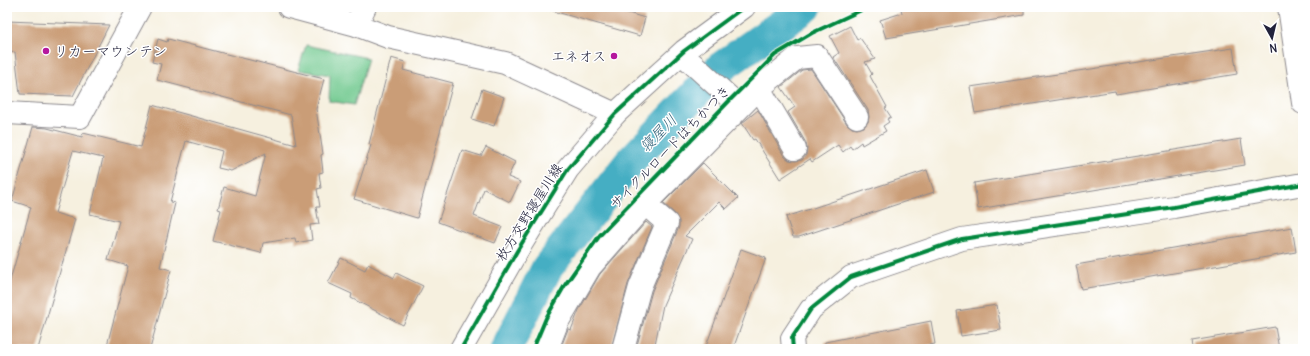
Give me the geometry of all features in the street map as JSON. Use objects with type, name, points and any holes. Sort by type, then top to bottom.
[{"type":"street","points":[[7,113],[80,117],[140,7]]},
{"type":"street","points":[[289,7],[361,16],[388,37],[505,63],[615,114]]},
{"type":"street","name":"枚方交野寝屋川線","points":[[461,349],[517,251],[568,169],[615,114],[682,54],[744,7]]},
{"type":"street","points":[[1289,7],[1303,103]]},
{"type":"street","points":[[682,54],[733,101]]},
{"type":"street","points":[[547,349],[557,323],[590,266],[733,101],[759,88],[797,58],[817,56],[857,117]]},
{"type":"street","points":[[759,88],[795,149]]},
{"type":"street","points":[[793,349],[792,338],[811,309],[850,277],[962,239],[1174,208],[1303,184]]},
{"type":"street","points":[[623,349],[640,287],[667,223],[645,204]]},
{"type":"green space","points":[[306,45],[368,58],[354,105],[329,101],[330,75],[298,70]]},
{"type":"building","points":[[554,7],[608,7],[645,18],[640,36],[553,11]]},
{"type":"building","points":[[916,7],[1024,7],[1024,15],[886,38],[880,20],[902,13],[901,9]]},
{"type":"building","points":[[7,21],[109,25],[73,96],[20,94],[15,52],[7,53]]},
{"type":"building","points":[[850,26],[857,40],[860,38],[875,59],[865,62],[872,74],[870,76],[887,107],[885,108],[891,117],[887,119],[889,122],[883,126],[886,131],[862,145],[861,142],[852,149],[850,146],[843,152],[838,145],[812,162],[810,159],[780,179],[755,139],[753,140],[742,123],[758,110],[784,156],[789,160],[802,160],[806,155],[806,143],[788,112],[795,107],[781,87],[802,70],[811,69],[847,124],[852,128],[857,129],[864,127],[868,122],[868,110],[833,57],[839,53],[830,36]]},
{"type":"building","points":[[158,39],[167,42],[168,39],[324,79],[316,109],[323,154],[321,155],[323,172],[319,173],[321,188],[317,189],[320,207],[316,207],[319,224],[310,225],[312,240],[296,243],[295,238],[263,243],[261,253],[213,241],[221,210],[218,209],[224,187],[255,196],[266,153],[231,171],[218,168],[222,151],[186,141],[170,202],[175,203],[160,267],[171,270],[150,349],[106,349],[128,266],[108,260],[119,221],[90,214],[103,158],[73,151],[55,213],[75,219],[38,349],[7,349],[7,291],[31,207],[12,201],[33,127],[47,128],[82,137],[83,133],[141,147],[152,105],[296,145],[291,115],[157,80],[161,64],[152,62]]},
{"type":"building","points":[[1233,48],[1237,74],[1116,94],[1115,91],[975,113],[970,87]]},
{"type":"building","points":[[391,58],[405,62],[403,70],[453,83],[417,218],[354,199],[371,145],[369,144]]},
{"type":"building","points":[[482,89],[504,97],[494,126],[472,119]]},
{"type":"building","points":[[1241,139],[1245,165],[978,209],[974,183]]},
{"type":"building","points":[[486,147],[515,162],[508,177],[520,182],[510,202],[484,189],[474,216],[502,227],[495,243],[438,222],[462,150],[481,156]]},
{"type":"building","points":[[703,163],[738,198],[726,209],[719,202],[685,236],[692,239],[663,305],[654,349],[636,349],[652,291],[679,227],[679,221],[675,214],[663,203]]},
{"type":"building","points":[[927,170],[934,192],[799,237],[793,237],[786,217]]},
{"type":"building","points":[[646,222],[652,227],[628,284],[611,349],[567,349],[561,347],[568,329],[571,330],[579,310],[600,274]]},
{"type":"building","points":[[1292,227],[1296,252],[1081,289],[1076,265]]},
{"type":"building","points":[[741,249],[766,258],[733,349],[705,349]]},
{"type":"building","points":[[341,258],[365,270],[368,264],[394,278],[396,273],[423,286],[403,325],[351,298],[352,294],[328,283]]},
{"type":"building","points":[[997,305],[1001,330],[961,336],[957,311]]},
{"type":"building","points":[[931,321],[935,344],[911,349],[825,349],[825,342]]},
{"type":"building","points":[[1275,327],[1279,349],[1193,349],[1192,341]]},
{"type":"waterway","name":"寝屋川","points":[[506,349],[547,268],[631,161],[720,68],[806,7]]},
{"type":"cycle path","points":[[461,349],[517,251],[568,169],[615,114],[684,51],[744,7]]},
{"type":"cycle path","name":"サイクルロードはちかづき","points":[[533,349],[546,318],[565,285],[600,235],[731,99],[775,55],[812,33],[868,7]]},
{"type":"cycle path","points":[[793,349],[792,338],[811,309],[851,277],[962,239],[1174,207],[1303,184]]},
{"type":"place","name":"リカーマウンテン","points":[[46,51]]},
{"type":"place","name":"エネオス","points":[[614,56]]}]
